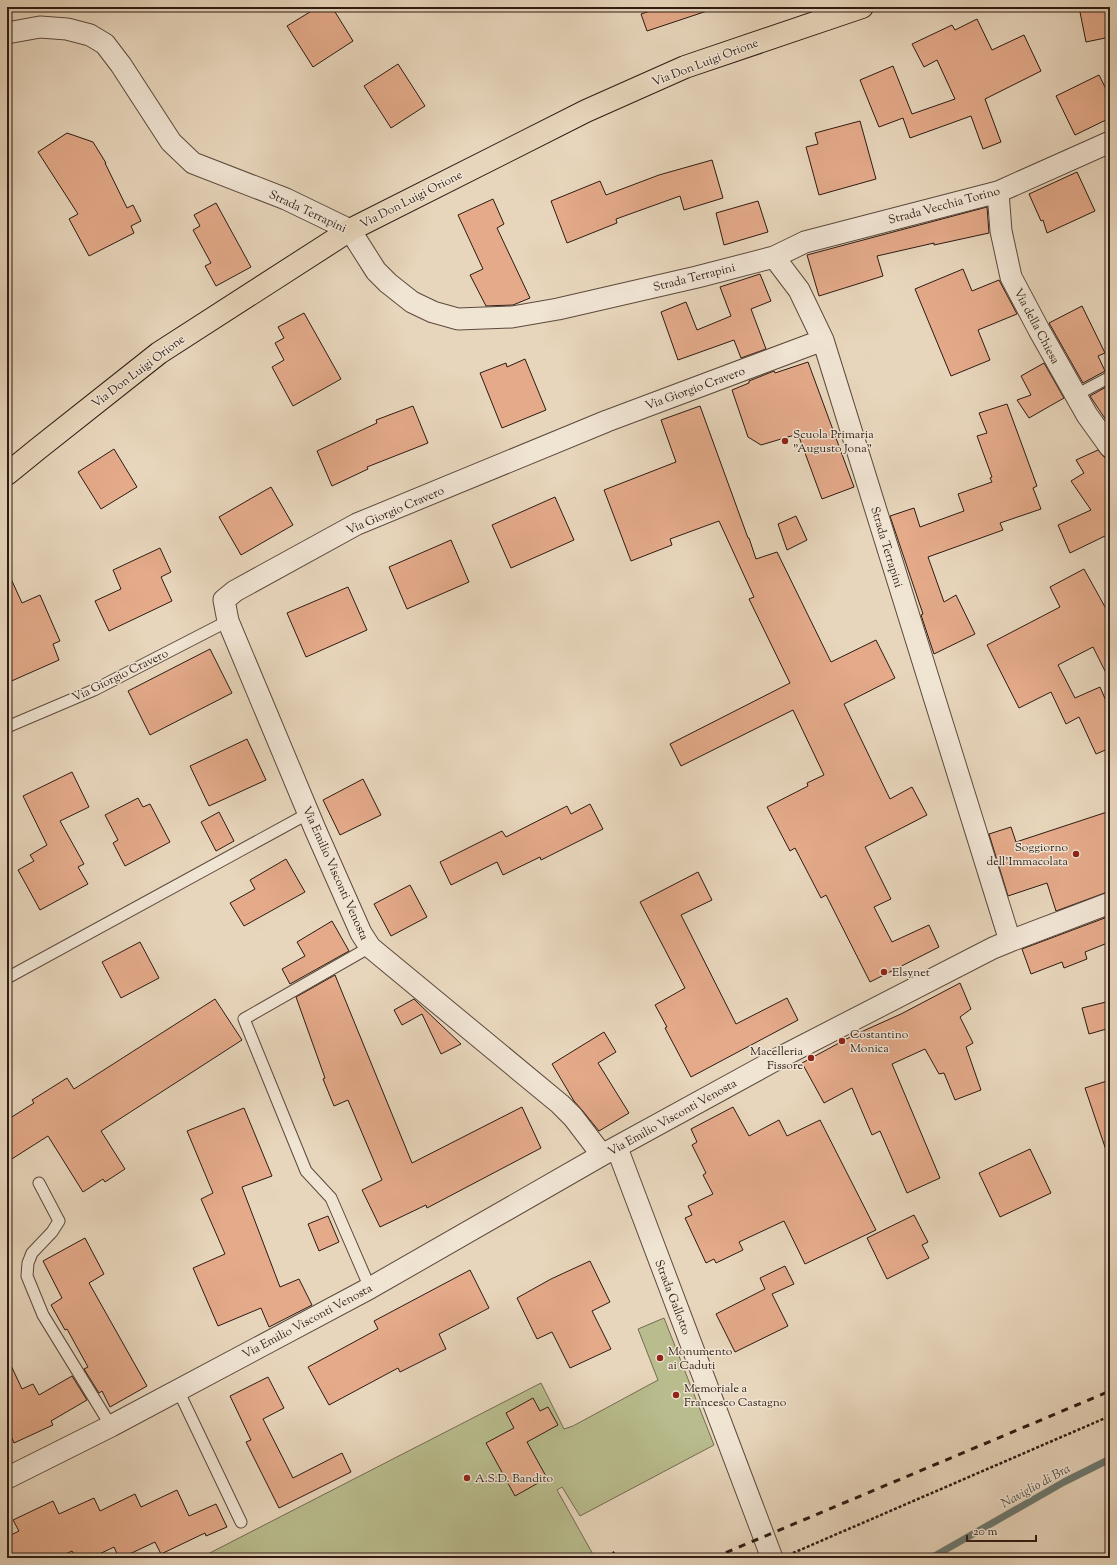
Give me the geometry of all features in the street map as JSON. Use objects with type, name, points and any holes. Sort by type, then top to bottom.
[{"type":"main road","name":"Via Don Luigi Orione","points":[[7,474],[158,353],[350,230],[586,111],[685,67],[862,7]]},
{"type":"street","name":"Strada Terrapini","points":[[7,33],[40,26],[67,29],[90,35],[105,44],[121,65],[171,142],[193,163],[286,199],[350,230],[376,271],[388,283],[412,302],[433,312],[458,319],[512,317],[558,309],[697,277],[774,257],[799,290],[823,340],[1010,941]]},
{"type":"street","name":"Strada Vecchia Torino","points":[[774,257],[805,242],[998,192],[1110,142]]},
{"type":"street","name":"Via della Chiesa","points":[[998,192],[1001,231],[1011,277],[1087,415],[1110,447]]},
{"type":"street","name":"Via Giorgio Cravero","points":[[228,621],[224,600],[235,590],[357,524],[607,421],[823,340]]},
{"type":"street","name":"Via Emilio Visconti Venosta","points":[[228,621],[308,813],[361,933],[370,948],[560,1104],[609,1152]]},
{"type":"street","name":"Via Emilio Visconti Venosta","points":[[7,1478],[111,1426],[370,1288],[609,1152],[781,1057],[1010,941],[1110,903]]},
{"type":"street","name":"Strada Gallotto","points":[[609,1152],[781,1556]]},
{"type":"lane","points":[[1076,395],[1110,377]]},
{"type":"lane","name":"Via Giorgio Cravero","points":[[7,727],[94,690],[228,621]]},
{"type":"lane","points":[[7,978],[308,813]]},
{"type":"lane","points":[[370,948],[244,1019],[306,1171],[331,1198],[370,1288]]},
{"type":"lane","points":[[39,1183],[59,1221],[52,1232],[32,1253],[28,1263],[27,1276],[43,1314],[111,1426]]},
{"type":"lane","points":[[178,1390],[241,1522]]},
{"type":"path","points":[[781,1556],[1110,1416]]},
{"type":"path","points":[[609,1558],[615,1551]]},
{"type":"green space","name":"A.S.D. Bandito","points":[[664,1318],[714,1445],[580,1516],[562,1487],[557,1490],[595,1558],[200,1558],[541,1383],[564,1429],[573,1426],[658,1380],[638,1329]]},
{"type":"building","points":[[318,7],[332,7],[353,41],[313,67],[287,26]]},
{"type":"building","points":[[661,7],[709,7],[710,10],[647,31],[641,14]]},
{"type":"building","points":[[1079,7],[1110,7],[1110,37],[1086,42]]},
{"type":"building","points":[[977,19],[992,50],[1024,35],[1041,71],[985,99],[1001,142],[983,149],[971,116],[910,138],[903,118],[879,127],[860,80],[893,66],[912,114],[955,99],[937,60],[924,67],[912,44],[952,25],[955,30]]},
{"type":"building","points":[[398,64],[425,106],[391,128],[364,86]]},
{"type":"building","points":[[1099,75],[1110,97],[1110,118],[1075,135],[1056,96]]},
{"type":"building","points":[[860,121],[876,179],[819,195],[806,147],[818,144],[815,133]]},
{"type":"building","points":[[67,133],[93,142],[106,163],[127,208],[133,205],[141,221],[131,226],[134,233],[89,256],[69,219],[78,214],[38,152]]},
{"type":"building","points":[[712,160],[723,198],[684,210],[680,196],[616,219],[617,223],[567,243],[551,201],[600,181],[606,195],[659,175]]},
{"type":"building","points":[[1077,172],[1095,211],[1047,233],[1043,220],[1041,221],[1029,194]]},
{"type":"building","points":[[493,199],[504,224],[497,228],[530,298],[513,305],[486,306],[470,275],[483,269],[458,215]]},
{"type":"building","points":[[758,201],[768,232],[724,245],[716,213]]},
{"type":"building","points":[[216,203],[251,267],[216,286],[205,266],[211,263],[193,230],[200,226],[194,215]]},
{"type":"building","points":[[987,207],[989,233],[934,245],[934,243],[877,256],[883,276],[819,296],[807,255]]},
{"type":"building","points":[[963,269],[972,291],[999,280],[1017,314],[978,330],[990,360],[951,376],[915,289]]},
{"type":"building","points":[[760,274],[771,301],[751,309],[766,349],[741,358],[734,340],[678,360],[661,312],[686,302],[697,330],[731,316],[720,287]]},
{"type":"building","points":[[1082,306],[1105,353],[1098,356],[1105,371],[1083,383],[1049,323]]},
{"type":"building","points":[[304,313],[341,379],[293,406],[272,367],[284,360],[275,343],[284,338],[278,327]]},
{"type":"building","points":[[525,359],[546,410],[502,428],[480,373],[506,363],[507,367]]},
{"type":"building","points":[[808,362],[854,487],[822,499],[798,434],[761,445],[748,437],[732,390],[774,371],[775,373]]},
{"type":"building","points":[[1044,363],[1064,398],[1029,418],[1017,400],[1031,395],[1021,376]]},
{"type":"building","points":[[1106,387],[1110,393],[1110,426],[1090,396]]},
{"type":"building","points":[[1007,404],[1037,486],[1033,488],[1041,509],[1000,523],[1003,530],[928,557],[944,602],[956,595],[975,634],[934,654],[921,615],[923,614],[890,516],[914,508],[920,527],[964,511],[958,494],[992,482],[990,478],[992,477],[977,436],[987,433],[979,413]]},
{"type":"building","points":[[413,406],[428,443],[367,467],[368,469],[332,486],[317,451],[377,423],[376,420]]},
{"type":"building","points":[[700,406],[756,559],[777,552],[831,662],[876,640],[895,678],[844,704],[890,799],[912,787],[927,815],[865,847],[891,899],[874,907],[892,942],[929,925],[939,947],[870,982],[826,895],[821,898],[795,848],[790,851],[767,807],[808,786],[807,783],[824,775],[793,710],[681,766],[670,744],[790,683],[749,599],[754,597],[719,521],[670,539],[672,545],[631,561],[604,490],[676,462],[661,420]]},
{"type":"building","points":[[114,449],[137,487],[101,509],[78,472]]},
{"type":"building","points":[[1098,450],[1105,458],[1110,459],[1110,540],[1107,535],[1070,553],[1058,525],[1091,510],[1071,481],[1084,473],[1076,460]]},
{"type":"building","points":[[271,487],[293,525],[241,555],[219,517]]},
{"type":"building","points":[[555,497],[574,540],[511,568],[492,525]]},
{"type":"building","points":[[796,516],[807,540],[787,550],[778,524]]},
{"type":"building","points":[[451,540],[469,582],[407,609],[389,567]]},
{"type":"building","points":[[160,548],[171,572],[161,577],[172,601],[109,631],[95,601],[121,589],[113,570]]},
{"type":"building","points":[[1084,569],[1110,616],[1110,681],[1093,647],[1058,665],[1075,698],[1100,687],[1110,710],[1110,748],[1096,754],[1079,717],[1066,724],[1051,692],[1019,708],[987,645],[1060,607],[1050,587]]},
{"type":"building","points":[[7,570],[22,603],[40,595],[60,641],[53,644],[59,660],[7,683]]},
{"type":"building","points":[[348,587],[367,630],[306,657],[287,613]]},
{"type":"building","points":[[210,649],[232,693],[150,735],[128,691]]},
{"type":"building","points":[[247,739],[266,780],[209,806],[190,766]]},
{"type":"building","points":[[72,772],[89,807],[60,821],[84,864],[78,867],[88,884],[40,910],[18,870],[34,861],[30,855],[47,845],[23,796]]},
{"type":"building","points":[[363,779],[381,815],[340,835],[323,800]]},
{"type":"building","points":[[138,798],[143,807],[150,804],[170,842],[125,866],[113,843],[118,840],[105,815]]},
{"type":"building","points":[[590,804],[603,829],[541,860],[540,857],[503,875],[497,862],[451,885],[440,862],[502,831],[506,837],[567,806],[571,814]]},
{"type":"building","name":"Soggiorno dell'Immacolata","points":[[1110,811],[1110,891],[1056,911],[1047,883],[1008,896],[989,834],[1011,827],[1016,842]]},
{"type":"building","points":[[219,812],[234,841],[216,851],[201,822]]},
{"type":"building","points":[[286,859],[305,892],[244,926],[230,903],[255,889],[250,880]]},
{"type":"building","points":[[698,872],[712,900],[681,915],[736,1024],[787,998],[798,1020],[691,1077],[665,1028],[667,1027],[655,1005],[685,988],[640,902]]},
{"type":"building","points":[[410,885],[427,917],[391,936],[374,904]]},
{"type":"building","points":[[1110,916],[1110,942],[1085,952],[1087,959],[1064,968],[1062,962],[1031,974],[1022,949]]},
{"type":"building","points":[[332,921],[349,951],[290,984],[282,969],[305,956],[297,942]]},
{"type":"building","points":[[140,942],[159,978],[121,998],[102,962]]},
{"type":"building","points":[[335,975],[412,1163],[522,1107],[541,1148],[427,1208],[426,1205],[380,1227],[362,1190],[382,1180],[348,1100],[334,1106],[323,1079],[325,1078],[296,997]]},
{"type":"building","points":[[960,983],[971,1009],[960,1017],[973,1043],[966,1047],[981,1090],[955,1100],[944,1073],[939,1074],[925,1049],[892,1064],[940,1178],[907,1193],[880,1131],[872,1135],[852,1088],[824,1103],[802,1063],[852,1036],[901,1014]]},
{"type":"building","points":[[215,999],[242,1040],[101,1131],[125,1169],[105,1182],[103,1179],[83,1192],[48,1136],[7,1162],[7,1120],[34,1103],[32,1100],[67,1078],[74,1089]]},
{"type":"building","points":[[414,999],[461,1044],[441,1054],[422,1014],[402,1025],[394,1010]]},
{"type":"building","points":[[1110,1001],[1110,1028],[1089,1034],[1082,1008]]},
{"type":"building","points":[[604,1032],[616,1052],[598,1063],[629,1113],[599,1131],[574,1101],[552,1064]]},
{"type":"building","points":[[1110,1080],[1110,1153],[1107,1153],[1085,1088]]},
{"type":"building","points":[[733,1107],[749,1136],[779,1120],[787,1136],[820,1120],[876,1230],[805,1264],[784,1221],[739,1242],[743,1250],[716,1263],[714,1259],[706,1263],[685,1218],[692,1215],[688,1206],[713,1194],[703,1175],[706,1173],[692,1145],[697,1142],[691,1129]]},
{"type":"building","points":[[244,1108],[272,1176],[242,1187],[280,1287],[299,1279],[312,1305],[269,1327],[261,1308],[218,1326],[193,1268],[225,1254],[201,1199],[213,1193],[187,1131]]},
{"type":"building","points":[[1030,1149],[1051,1193],[1000,1217],[979,1173]]},
{"type":"building","points":[[914,1215],[928,1242],[922,1245],[929,1258],[887,1279],[867,1238]]},
{"type":"building","points":[[328,1216],[339,1242],[319,1251],[308,1224]]},
{"type":"building","points":[[85,1238],[104,1274],[89,1283],[147,1386],[110,1407],[102,1391],[99,1393],[84,1369],[88,1367],[67,1329],[65,1330],[51,1305],[62,1298],[43,1261]]},
{"type":"building","points":[[590,1261],[610,1302],[592,1311],[611,1349],[570,1368],[552,1332],[537,1339],[517,1298],[551,1279]]},
{"type":"building","points":[[785,1266],[794,1284],[772,1294],[788,1326],[735,1352],[716,1314],[765,1289],[760,1278]]},
{"type":"building","points":[[470,1270],[489,1308],[439,1334],[446,1349],[400,1372],[398,1368],[329,1405],[308,1367],[378,1329],[374,1321]]},
{"type":"building","points":[[7,1357],[22,1389],[33,1384],[39,1395],[72,1376],[87,1400],[51,1421],[53,1425],[14,1443],[7,1427]]},
{"type":"building","points":[[268,1377],[284,1408],[263,1419],[293,1478],[342,1453],[351,1472],[279,1508],[246,1442],[251,1440],[230,1396]]},
{"type":"building","points":[[533,1398],[540,1411],[548,1407],[558,1425],[527,1442],[547,1478],[515,1496],[486,1443],[514,1428],[506,1413]]},
{"type":"building","points":[[177,1490],[189,1516],[216,1504],[227,1527],[206,1536],[205,1533],[161,1554],[155,1542],[121,1558],[119,1558],[114,1547],[91,1558],[76,1558],[72,1551],[57,1558],[7,1558],[7,1537],[19,1531],[13,1520],[53,1501],[59,1514],[94,1498],[100,1511],[135,1494],[141,1507]]},
{"type":"waterway","name":"Naviglio di Bra","points":[[931,1558],[1064,1482],[1110,1459]]},
{"type":"railway","points":[[713,1558],[1110,1391]]},
{"type":"place","name":"Scuola Primaria \"Augusto Jona\"","points":[[785,441]]},
{"type":"place","name":"Soggiorno dell'Immacolata","points":[[1076,854]]},
{"type":"place","name":"Elsynet","points":[[884,972]]},
{"type":"place","name":"Costantino Monica","points":[[842,1041]]},
{"type":"place","name":"Macelleria Fissore","points":[[811,1058]]},
{"type":"place","name":"Monumento ai Caduti","points":[[660,1358]]},
{"type":"place","name":"Memoriale a Francesco Castagno","points":[[676,1395]]},
{"type":"place","name":"A.S.D. Bandito","points":[[467,1478]]}]
